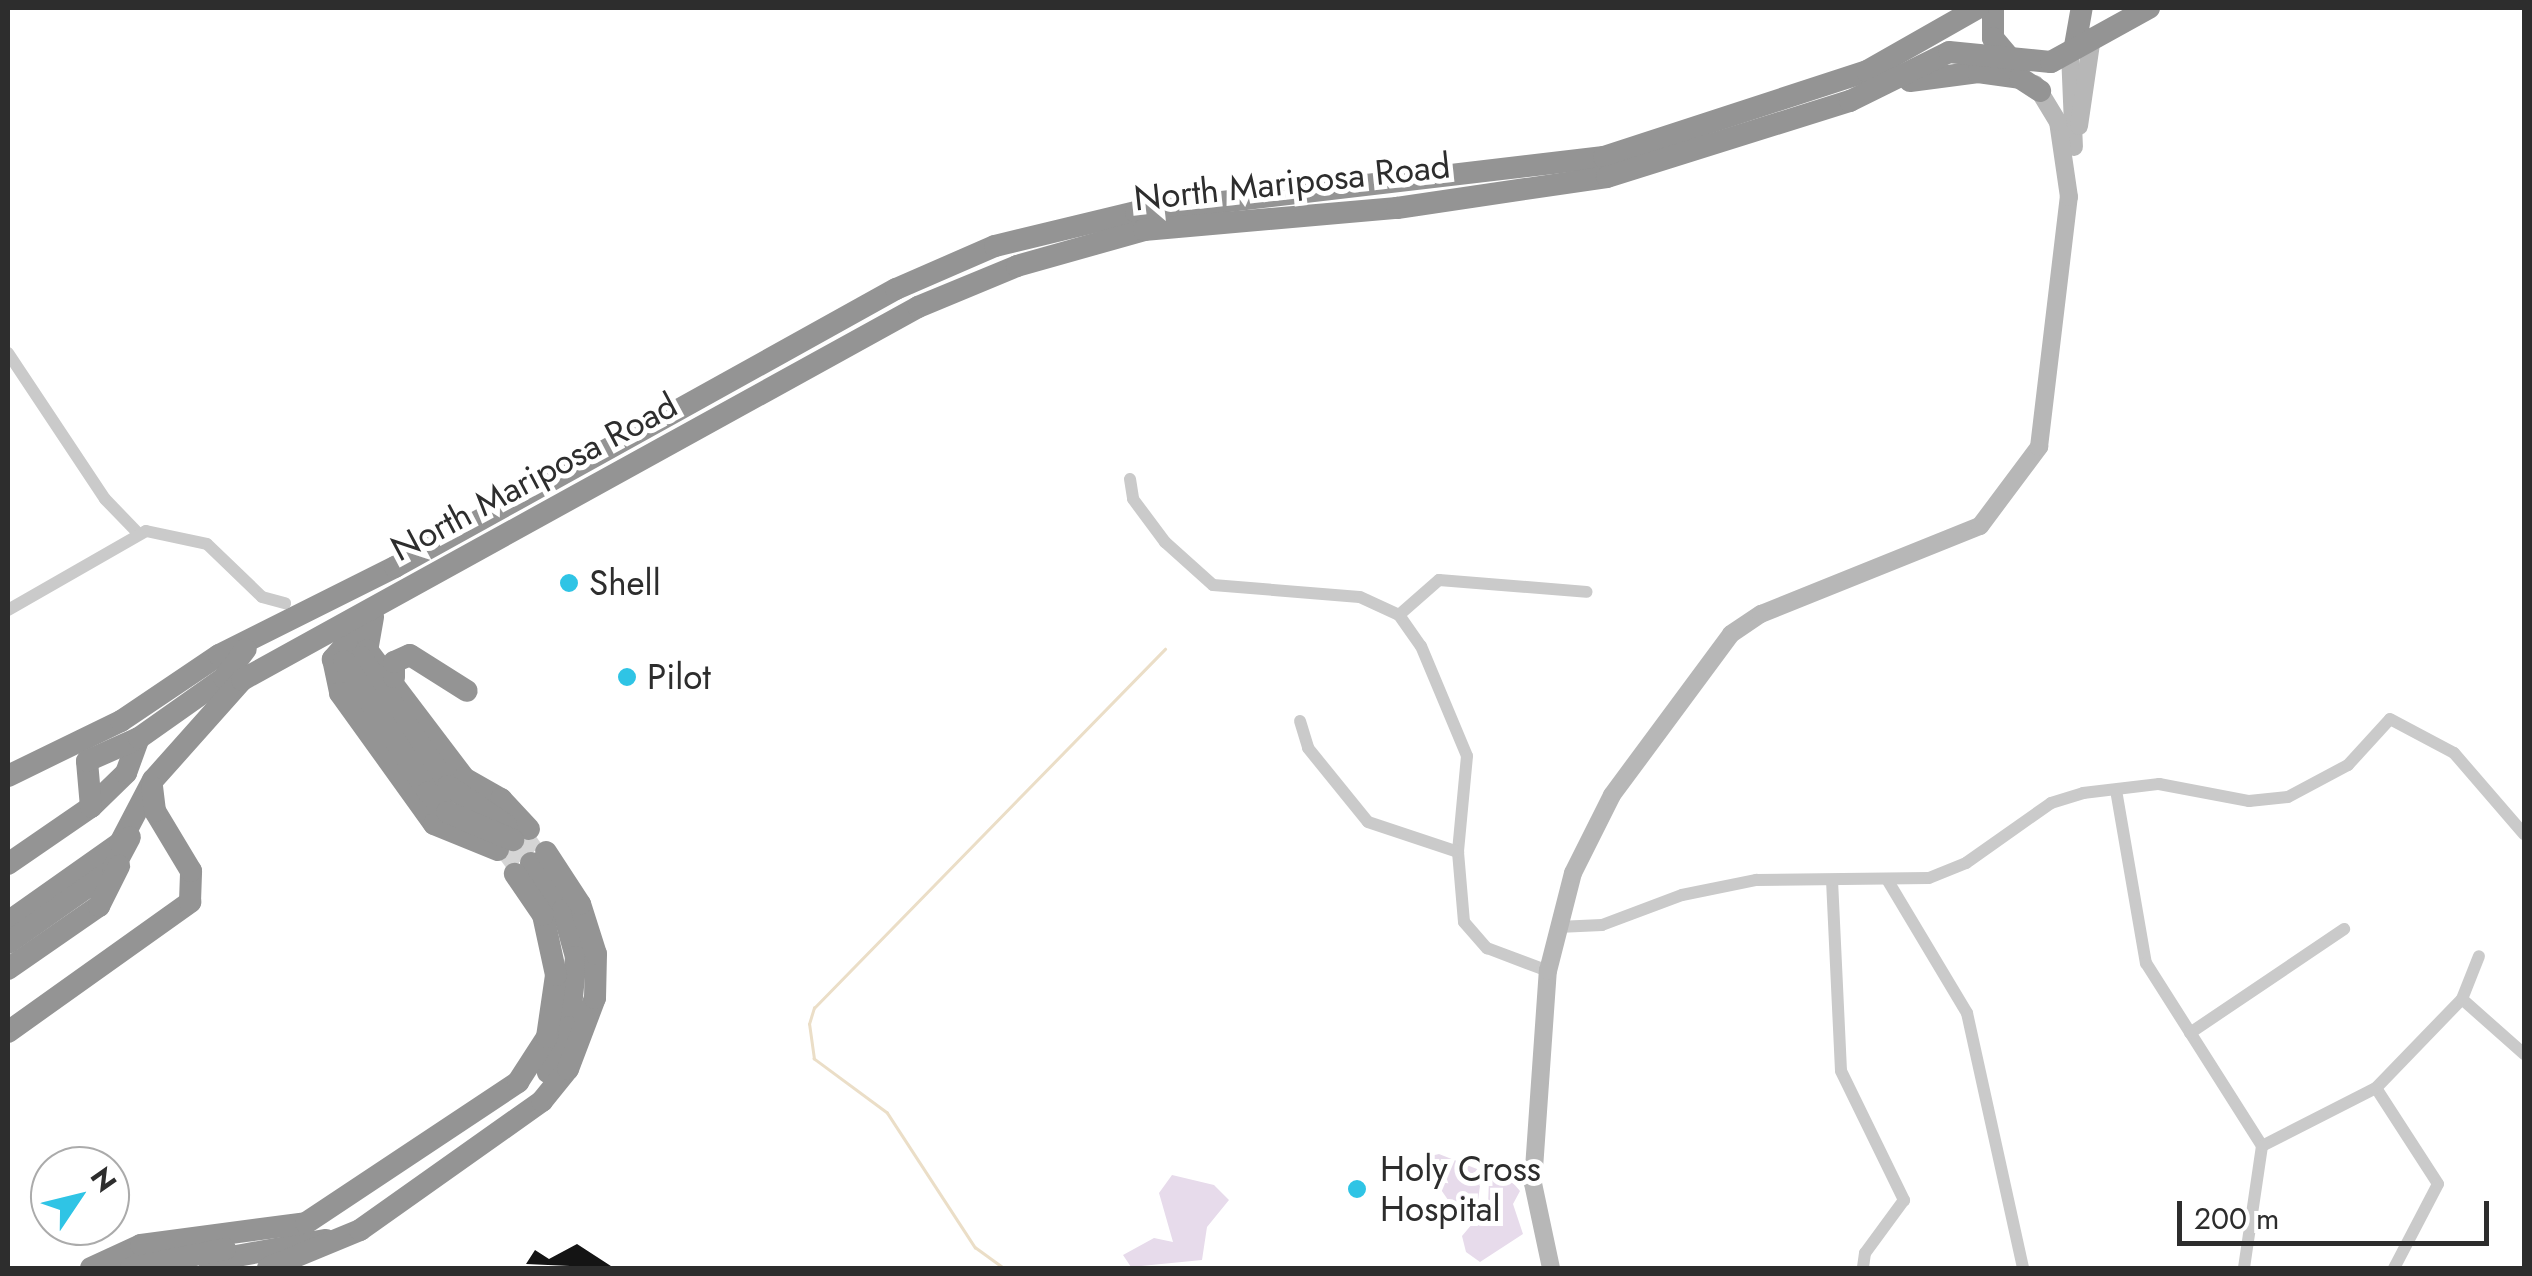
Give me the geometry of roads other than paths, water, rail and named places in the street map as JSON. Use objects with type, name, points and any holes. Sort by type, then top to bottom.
[{"type":"highway","name":"North Mariposa Road","points":[[270,641],[896,289],[995,246],[1136,212],[1604,157],[1867,71],[1978,8]]},
{"type":"highway","points":[[1993,8],[1993,38],[2015,62]]},
{"type":"highway","points":[[2079,45],[2082,8]]},
{"type":"highway","name":"North Mariposa Road","points":[[270,641],[392,595],[918,307],[1017,266],[1144,230],[1397,208],[1607,176],[1850,101],[1950,52],[2015,62],[2079,45],[2149,8]]},
{"type":"highway","points":[[1850,101],[1957,71],[2020,78],[2040,91]]},
{"type":"highway","points":[[392,595],[358,638],[333,659],[334,679],[434,824],[512,837]]},
{"type":"highway","points":[[358,638],[394,676],[464,778],[512,837]]},
{"type":"highway","points":[[358,638],[456,782],[498,806],[512,837]]},
{"type":"highway","points":[[8,776],[91,735],[220,655],[270,641]]},
{"type":"highway","points":[[91,808],[87,761],[139,738],[270,641]]},
{"type":"highway","points":[[8,969],[99,906],[121,862],[152,780],[270,641]]},
{"type":"highway","points":[[394,676],[394,662],[410,654],[467,691]]},
{"type":"highway","points":[[8,864],[91,808],[126,773],[139,738]]},
{"type":"highway","points":[[14,1021],[190,902],[192,871],[154,811],[152,780]]},
{"type":"highway","points":[[13,917],[135,824]]},
{"type":"highway","points":[[8,943],[121,862]]},
{"type":"highway","points":[[92,1268],[141,1244],[294,1227],[346,1198],[530,1071],[554,1016],[556,975],[530,863]]},
{"type":"highway","points":[[504,1128],[534,1094],[569,1027],[576,957],[563,910],[530,863]]},
{"type":"highway","points":[[268,1268],[360,1230],[504,1128],[568,1068],[595,998],[596,954],[580,904],[530,863]]},
{"type":"highway","points":[[72,1268],[127,1238],[293,1218],[346,1198]]},
{"type":"highway","points":[[131,1268],[380,1216]]},
{"type":"highway","points":[[166,1268],[360,1230]]},
{"type":"highway","points":[[215,1268],[337,1242]]},
{"type":"highway","points":[[110,1268],[145,1254],[253,1244]]},
{"type":"street","points":[[2075,161],[2079,45]]},
{"type":"street","points":[[1552,1268],[1532,1183],[1548,970],[1558,926],[1612,796],[1731,634],[1806,594],[1946,545],[1980,526],[2026,474],[2038,448],[2053,359],[2075,161],[2079,45]]},
{"type":"street","points":[[2015,62],[2040,91],[2064,142],[2068,197]]},
{"type":"street","points":[[8,353],[106,500],[136,531],[207,544],[262,596],[285,603]]},
{"type":"street","points":[[1130,479],[1133,499],[1165,542],[1213,585],[1360,596],[1399,614],[1422,646],[1467,756],[1458,852],[1458,904],[1470,934],[1497,953],[1548,970]]},
{"type":"street","points":[[8,610],[136,531]]},
{"type":"street","points":[[1399,614],[1439,580],[1588,592]]},
{"type":"street","points":[[1558,926],[1602,925],[1718,886],[1888,881],[1946,872],[2051,804],[2116,790],[2159,784],[2249,801],[2288,797],[2348,766],[2397,718],[2454,753],[2524,834]]},
{"type":"street","points":[[1300,721],[1308,748],[1368,822],[1458,852]]},
{"type":"street","points":[[2116,790],[2146,963],[2262,1146],[2244,1268]]},
{"type":"street","points":[[1832,880],[1841,1070],[1904,1200],[1865,1253],[1863,1268]]},
{"type":"street","points":[[1888,881],[1966,1013],[2023,1268]]},
{"type":"street","points":[[2190,1033],[2344,929]]},
{"type":"street","points":[[2262,1146],[2376,1088],[2462,999],[2479,956]]},
{"type":"street","points":[[2462,999],[2524,1054]]},
{"type":"street","points":[[2376,1088],[2438,1184],[2394,1268]]},
{"type":"waterway","points":[[1003,1268],[975,1248],[887,1113],[814,1059],[809,1024],[814,1008],[1165,649]]},
{"type":"tunnel","points":[[521,834],[538,858]]},
{"type":"tunnel","points":[[504,846],[521,869]]},
{"type":"place","name":"Shell","points":[[569,583]]},
{"type":"place","name":"Pilot","points":[[627,677]]},
{"type":"place","name":"Holy Cross Hospital","points":[[1357,1189]]}]
